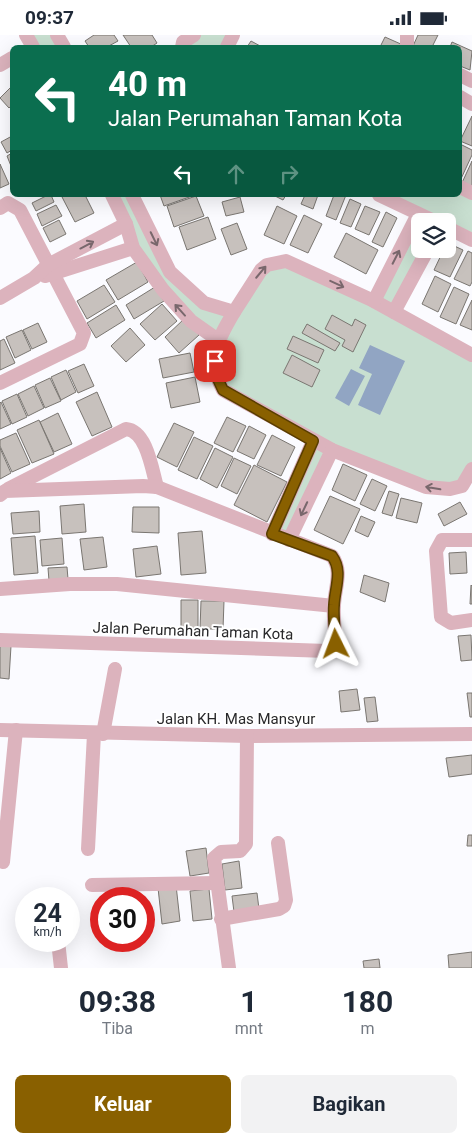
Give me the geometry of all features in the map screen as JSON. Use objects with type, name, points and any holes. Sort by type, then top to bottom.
[{"type":"street","points":[[182,45],[194,35]]},
{"type":"street","points":[[113,197],[126,224],[133,248],[163,290],[191,321],[218,340]]},
{"type":"street","points":[[133,197],[170,272],[204,303],[234,312]]},
{"type":"street","points":[[384,197],[416,213]]},
{"type":"street","points":[[0,207],[8,203],[20,210],[84,333],[82,341],[0,383]]},
{"type":"street","points":[[0,299],[126,224]]},
{"type":"street","points":[[374,301],[411,228]]},
{"type":"street","points":[[456,232],[472,240]]},
{"type":"street","points":[[50,270],[133,248]]},
{"type":"street","points":[[394,312],[423,258]]},
{"type":"street","points":[[472,355],[374,301],[286,261],[267,265],[261,270],[218,340],[214,368],[223,390],[313,441],[426,487],[440,490],[462,486],[472,469]]},
{"type":"street","points":[[126,429],[135,431],[141,440],[157,487],[143,486],[3,493],[126,429]]},
{"type":"street","points":[[272,534],[313,441]]},
{"type":"street","points":[[289,540],[332,450]]},
{"type":"street","name":"Jalan Perumahan Taman Kota","points":[[0,639],[323,652],[330,650],[336,644],[334,606],[338,575],[336,561],[332,556],[272,534],[157,487]]},
{"type":"street","points":[[472,540],[442,540],[436,551],[439,614],[443,620],[451,623],[472,620]]},
{"type":"street","points":[[0,589],[70,584],[117,584],[334,606]]},
{"type":"street","points":[[88,849],[99,734],[115,669]]},
{"type":"street","name":"Jalan KH. Mas Mansyur","points":[[0,730],[99,734],[247,736],[472,734]]},
{"type":"street","points":[[3,862],[16,730]]},
{"type":"street","points":[[229,968],[214,859],[221,852],[240,851],[246,844],[247,736]]},
{"type":"street","points":[[221,919],[279,909],[284,906],[286,900],[278,843]]},
{"type":"street","points":[[92,885],[216,883]]},
{"type":"street","points":[[59,952],[61,968]]},
{"type":"green space","points":[[26,35],[57,35],[63,45],[32,45]]},
{"type":"green space","points":[[194,35],[233,35],[228,45],[184,45]]},
{"type":"green space","points":[[462,188],[472,193],[472,240],[456,227],[456,213],[416,213],[388,197],[462,197]]},
{"type":"green space","points":[[113,197],[133,197],[170,272],[204,303],[233,312],[275,262],[374,301],[411,228],[411,258],[423,258],[394,312],[472,355],[472,469],[450,489],[332,450],[289,540],[272,534],[312,441],[223,390],[218,340],[163,290]]},
{"type":"water","points":[[370,345],[405,361],[380,415],[358,405],[372,374],[359,368]]},
{"type":"water","points":[[351,369],[365,376],[349,406],[335,398]]},
{"type":"building","points":[[94,35],[114,35],[118,41],[111,45],[88,45],[85,41]]},
{"type":"building","points":[[123,35],[152,35],[157,43],[154,45],[130,45]]},
{"type":"building","points":[[418,35],[438,35],[433,45],[413,45]]},
{"type":"building","points":[[385,37],[403,45],[381,45]]},
{"type":"building","points":[[251,41],[258,45],[248,45]]},
{"type":"building","points":[[462,46],[472,51],[470,70],[462,67]]},
{"type":"building","points":[[10,88],[9,108],[0,98]]},
{"type":"building","points":[[472,116],[472,146],[462,142],[462,137]]},
{"type":"building","points":[[10,137],[10,151],[7,153],[1,142]]},
{"type":"building","points":[[462,145],[472,150],[472,155],[462,177]]},
{"type":"building","points":[[472,161],[472,190],[462,185]]},
{"type":"building","points":[[0,164],[9,184],[0,188]]},
{"type":"building","points":[[44,197],[52,197],[54,202],[36,211],[32,203]]},
{"type":"building","points":[[62,197],[86,197],[94,213],[75,222]]},
{"type":"building","points":[[161,197],[189,197],[164,206]]},
{"type":"building","points":[[196,197],[204,216],[174,227],[167,206]]},
{"type":"building","points":[[240,197],[244,212],[226,216],[222,202]]},
{"type":"building","points":[[304,197],[317,197],[313,209],[301,204]]},
{"type":"building","points":[[333,197],[345,197],[336,220],[326,216]]},
{"type":"building","points":[[350,199],[361,204],[351,227],[340,223]]},
{"type":"building","points":[[56,205],[62,216],[42,226],[37,214]]},
{"type":"building","points":[[277,206],[297,216],[284,244],[264,235]]},
{"type":"building","points":[[365,206],[380,212],[369,235],[355,229]]},
{"type":"building","points":[[386,212],[397,218],[383,247],[372,242]]},
{"type":"building","points":[[304,215],[322,224],[308,253],[290,245]]},
{"type":"building","points":[[208,217],[216,239],[187,250],[179,227]]},
{"type":"building","points":[[59,220],[66,234],[50,242],[43,228]]},
{"type":"building","points":[[237,223],[247,249],[231,255],[221,229]]},
{"type":"building","points":[[346,233],[378,250],[366,274],[334,257]]},
{"type":"building","points":[[456,247],[463,250],[450,277],[434,270],[440,258],[456,258]]},
{"type":"building","points":[[468,251],[472,253],[472,282],[470,286],[454,279]]},
{"type":"building","points":[[137,262],[148,282],[118,300],[106,280]]},
{"type":"building","points":[[435,276],[451,284],[438,312],[422,304]]},
{"type":"building","points":[[104,285],[115,302],[87,319],[77,301]]},
{"type":"building","points":[[155,287],[164,301],[134,319],[126,305]]},
{"type":"building","points":[[454,287],[469,294],[456,324],[440,317]]},
{"type":"building","points":[[472,300],[472,330],[460,325]]},
{"type":"building","points":[[162,304],[177,321],[155,340],[140,324]]},
{"type":"building","points":[[116,305],[125,320],[96,338],[87,323]]},
{"type":"building","points":[[332,315],[352,326],[355,319],[366,325],[353,352],[342,346],[345,340],[325,329]]},
{"type":"building","points":[[184,319],[199,335],[179,353],[165,337]]},
{"type":"building","points":[[38,323],[47,342],[32,349],[23,330]]},
{"type":"building","points":[[307,324],[340,343],[335,351],[302,333]]},
{"type":"building","points":[[130,328],[145,345],[126,362],[111,346]]},
{"type":"building","points":[[22,330],[31,350],[15,358],[6,337]]},
{"type":"building","points":[[293,336],[324,350],[318,363],[287,349]]},
{"type":"building","points":[[4,339],[15,363],[0,370],[0,341]]},
{"type":"building","points":[[190,353],[194,372],[163,378],[159,359]]},
{"type":"building","points":[[292,355],[320,370],[312,387],[283,373]]},
{"type":"building","points":[[84,364],[94,386],[78,393],[68,371]]},
{"type":"building","points":[[66,370],[76,392],[61,400],[51,377]]},
{"type":"building","points":[[195,377],[200,402],[171,408],[166,383]]},
{"type":"building","points":[[50,378],[61,401],[45,408],[35,385]]},
{"type":"building","points":[[34,386],[44,408],[28,416],[18,394]]},
{"type":"building","points":[[97,392],[112,427],[92,436],[76,402]]},
{"type":"building","points":[[17,394],[27,417],[12,424],[2,401]]},
{"type":"building","points":[[0,403],[11,424],[0,429]]},
{"type":"building","points":[[58,413],[72,444],[54,452],[40,422]]},
{"type":"building","points":[[227,417],[246,426],[233,452],[214,443]]},
{"type":"building","points":[[39,420],[54,454],[32,463],[17,430]]},
{"type":"building","points":[[174,423],[194,432],[177,467],[157,457]]},
{"type":"building","points":[[249,426],[266,435],[254,459],[237,451]]},
{"type":"building","points":[[16,433],[30,464],[12,472],[0,446],[0,440]]},
{"type":"building","points":[[272,435],[295,447],[281,476],[257,465]]},
{"type":"building","points":[[194,437],[213,446],[197,479],[178,470]]},
{"type":"building","points":[[0,448],[11,473],[0,479]]},
{"type":"building","points":[[215,448],[233,457],[217,488],[200,479]]},
{"type":"building","points":[[234,458],[251,466],[237,494],[221,486]]},
{"type":"building","points":[[343,464],[367,475],[355,501],[332,490]]},
{"type":"building","points":[[254,465],[287,482],[267,522],[234,505]]},
{"type":"building","points":[[372,479],[387,486],[375,511],[360,504]]},
{"type":"building","points":[[389,491],[399,494],[392,516],[382,513]]},
{"type":"building","points":[[330,496],[360,509],[343,544],[314,530]]},
{"type":"building","points":[[401,498],[422,503],[417,523],[396,518]]},
{"type":"building","points":[[460,502],[467,514],[444,526],[438,514]]},
{"type":"building","points":[[84,504],[86,532],[62,534],[60,506]]},
{"type":"building","points":[[133,507],[159,507],[159,533],[132,532]]},
{"type":"building","points":[[39,511],[40,532],[13,534],[11,513]]},
{"type":"building","points":[[361,516],[375,522],[368,537],[355,531]]},
{"type":"building","points":[[202,531],[206,573],[181,575],[178,533]]},
{"type":"building","points":[[35,536],[38,573],[14,575],[11,538]]},
{"type":"building","points":[[103,537],[107,567],[84,570],[80,539]]},
{"type":"building","points":[[62,538],[64,564],[42,566],[40,540]]},
{"type":"building","points":[[157,546],[161,574],[136,577],[133,549]]},
{"type":"building","points":[[466,552],[467,573],[450,574],[449,553]]},
{"type":"building","points":[[67,567],[68,579],[49,581],[48,568]]},
{"type":"building","points":[[364,575],[389,583],[385,602],[360,592]]},
{"type":"building","points":[[471,585],[472,604],[470,604]]},
{"type":"building","points":[[181,600],[198,600],[198,628],[181,627]]},
{"type":"building","points":[[201,601],[224,601],[223,629],[200,629]]},
{"type":"building","points":[[471,635],[472,660],[461,661],[458,636]]},
{"type":"building","points":[[0,646],[11,646],[9,679],[0,678]]},
{"type":"building","points":[[357,689],[360,710],[341,712],[339,691]]},
{"type":"building","points":[[467,693],[472,693],[472,717],[470,717]]},
{"type":"building","points":[[375,697],[378,721],[367,722],[364,698]]},
{"type":"building","points":[[472,755],[472,774],[449,777],[446,758]]},
{"type":"building","points":[[468,835],[472,835],[472,846],[467,846]]},
{"type":"building","points":[[206,848],[209,873],[190,876],[186,851]]},
{"type":"building","points":[[239,861],[242,888],[225,890],[222,864]]},
{"type":"building","points":[[176,885],[180,921],[162,924],[158,888]]},
{"type":"building","points":[[209,889],[212,919],[193,921],[190,891]]},
{"type":"building","points":[[257,893],[259,909],[234,912],[232,896]]},
{"type":"building","points":[[472,952],[472,968],[449,968],[448,955]]},
{"type":"building","points":[[379,959],[380,968],[364,968],[363,961]]},
{"type":"route","points":[[215,361],[214,368],[223,390],[313,441],[272,534],[332,556],[336,561],[338,575],[334,606],[336,644]]}]
